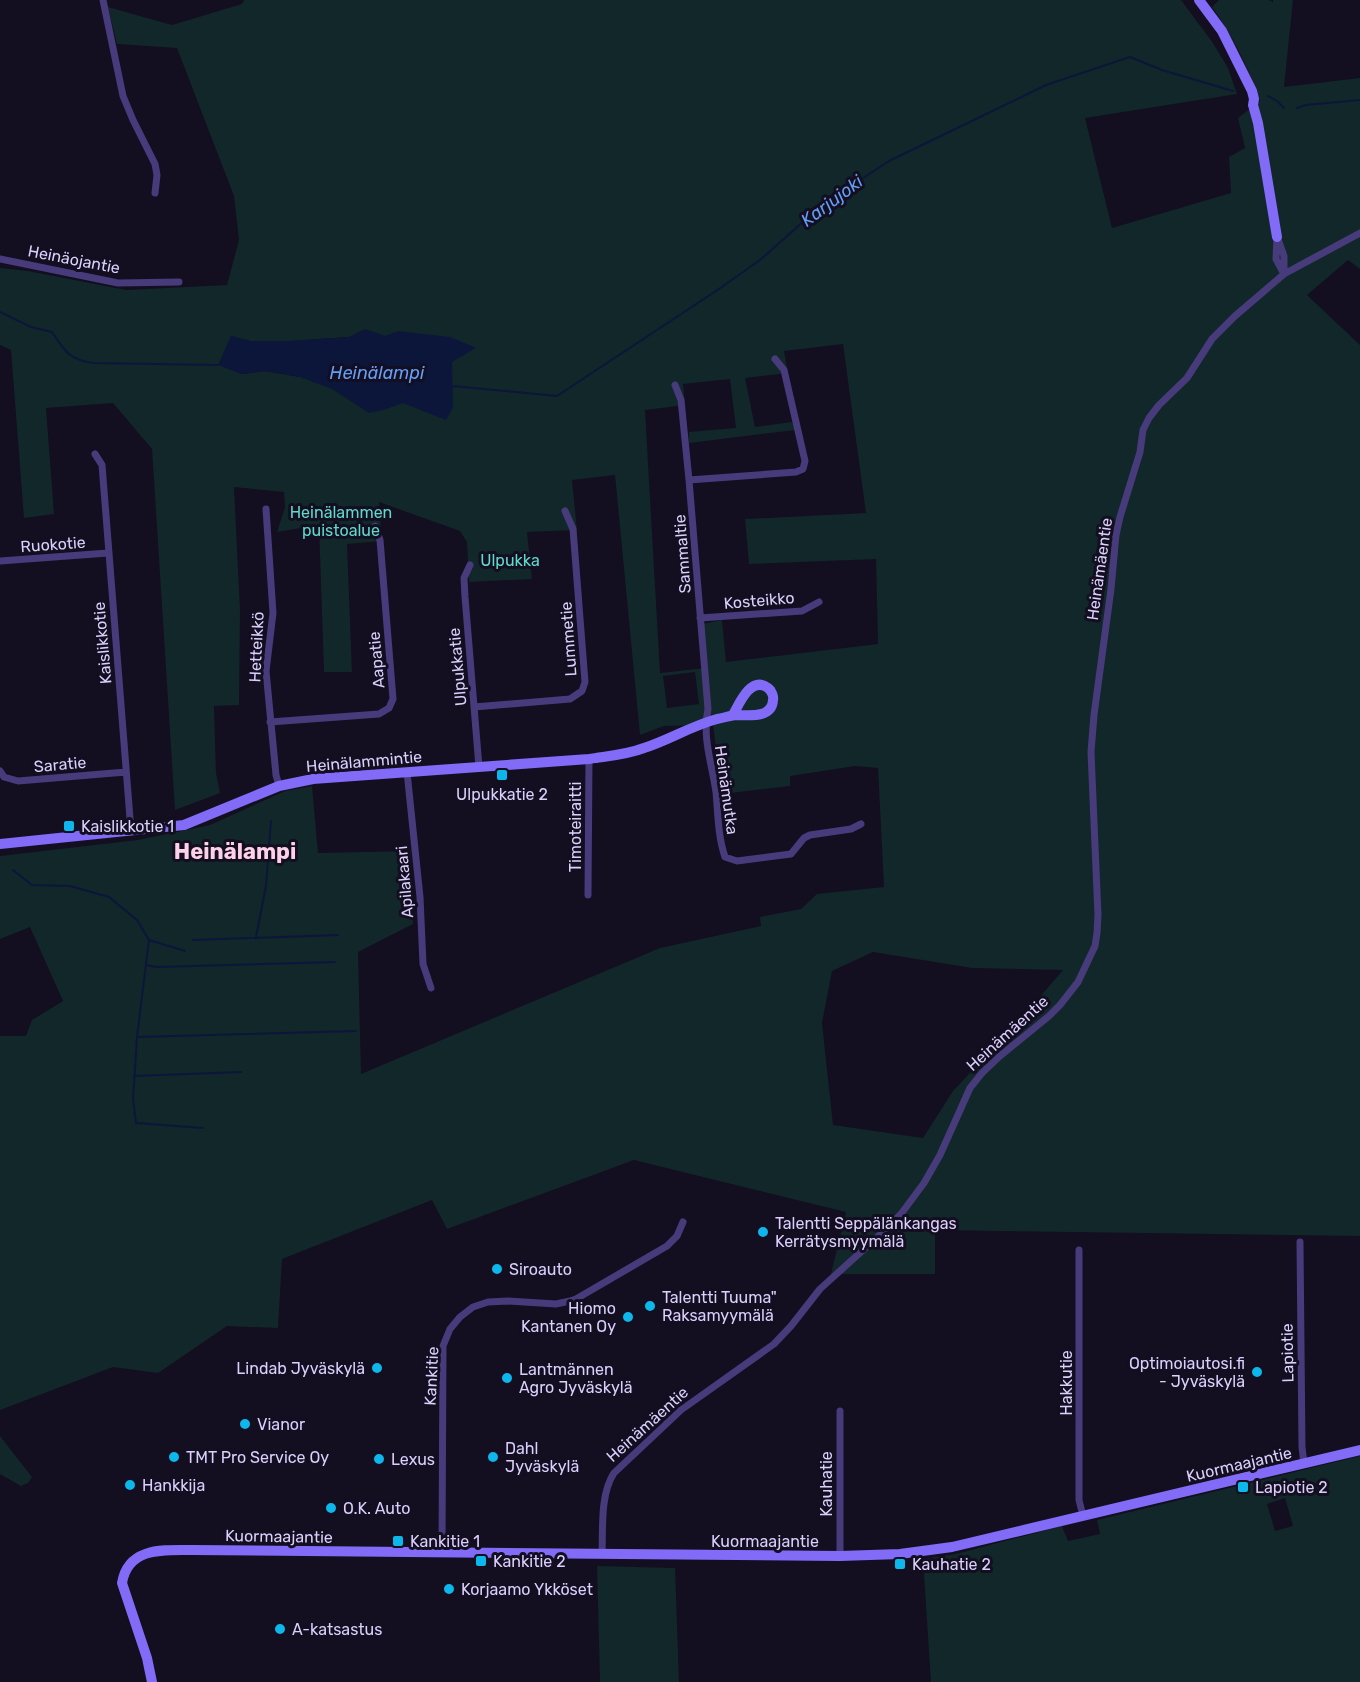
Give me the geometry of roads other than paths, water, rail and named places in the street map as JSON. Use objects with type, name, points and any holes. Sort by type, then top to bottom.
[{"type":"street","points":[[103,0],[123,96],[155,164],[157,175],[155,193]]},
{"type":"street","points":[[1199,0],[1232,48],[1244,77],[1246,96],[1253,105],[1277,237],[1284,256],[1284,274]]},
{"type":"street","name":"Heinämäentie","points":[[602,1554],[606,1492],[614,1473],[681,1410],[774,1344],[820,1289],[901,1214],[924,1183],[940,1155],[970,1088],[1000,1056],[1049,1016],[1078,982],[1095,946],[1097,933],[1092,752],[1094,715],[1116,535],[1140,452],[1143,430],[1159,405],[1186,378],[1222,328],[1284,274],[1360,233]]},
{"type":"street","name":"Heinäojantie","points":[[0,259],[118,283],[179,282]]},
{"type":"street","points":[[689,480],[796,472],[803,469],[805,460],[784,370],[776,359]]},
{"type":"street","name":"Sammaltie","points":[[675,385],[681,400],[689,480],[708,709],[705,722]]},
{"type":"street","name":"Kaislikkotie","points":[[95,454],[102,465],[131,831]]},
{"type":"street","name":"Hetteikkö","points":[[266,509],[273,613],[266,671],[276,776],[279,786]]},
{"type":"street","name":"Lummetie","points":[[474,707],[570,699],[582,691],[585,682],[573,529],[565,512]]},
{"type":"street","name":"Aapatie","points":[[270,722],[379,714],[389,708],[393,699],[380,540],[375,526]]},
{"type":"street","name":"Ruokotie","points":[[0,561],[108,553]]},
{"type":"street","name":"Ulpukkatie","points":[[470,565],[464,578],[479,767]]},
{"type":"street","name":"Kosteikko","points":[[700,618],[802,611],[819,602]]},
{"type":"street","name":"Heinälammintie","points":[[0,844],[184,825],[279,786],[313,779],[589,759],[632,752],[705,722],[733,715]]},
{"type":"street","name":"Heinämutka","points":[[705,722],[722,847],[726,857],[737,861],[791,855],[804,838],[810,835],[851,829],[861,824]]},
{"type":"street","name":"Timoteiraitti","points":[[588,895],[589,759]]},
{"type":"street","name":"Saratie","points":[[0,771],[4,777],[18,781],[126,772]]},
{"type":"street","name":"Apilakaari","points":[[407,772],[420,897],[423,964],[431,988]]},
{"type":"street","name":"Kankitie","points":[[442,1552],[443,1346],[450,1329],[473,1307],[488,1302],[556,1304],[576,1299],[667,1246],[677,1236],[683,1222]]},
{"type":"street","name":"Lapiotie","points":[[1300,1242],[1304,1464]]},
{"type":"street","name":"Hakkutie","points":[[1079,1250],[1079,1500],[1083,1516]]},
{"type":"street","name":"Kauhatie","points":[[840,1411],[840,1556]]},
{"type":"street","name":"Kuormaajantie","points":[[152,1682],[147,1658],[122,1583],[125,1572],[135,1559],[157,1551],[840,1556],[900,1554],[952,1547],[1360,1450]]},
{"type":"water","name":"Heinälampi","points":[[365,329],[385,336],[398,331],[450,337],[476,348],[452,362],[453,407],[446,420],[403,403],[369,413],[332,389],[300,377],[265,371],[241,374],[218,365],[231,336],[250,341],[289,341],[349,337]]},
{"type":"waterway","name":"Karjujoki","points":[[453,386],[557,396],[760,260],[821,206],[889,161],[1046,85],[1130,57],[1162,70],[1233,91]]},
{"type":"waterway","name":"Karjujoki","points":[[1268,96],[1284,108]]},
{"type":"waterway","name":"Karjujoki","points":[[1297,108],[1306,105],[1360,100]]},
{"type":"waterway","points":[[0,312],[31,327],[52,332],[68,353],[78,359],[93,363],[218,365]]},
{"type":"waterway","points":[[256,937],[266,886],[271,821]]},
{"type":"waterway","points":[[13,870],[32,885],[70,886],[109,897],[137,920],[149,940],[137,1037],[133,1099],[136,1123],[203,1128]]},
{"type":"waterway","points":[[193,940],[338,935]]},
{"type":"waterway","points":[[149,940],[185,951]]},
{"type":"waterway","points":[[146,965],[157,967],[335,962]]},
{"type":"waterway","points":[[137,1037],[356,1031]]},
{"type":"waterway","points":[[134,1076],[241,1072]]},
{"type":"place","name":"Ulpukkatie 2","points":[[502,775]]},
{"type":"place","name":"Kaislikkotie 1","points":[[69,826]]},
{"type":"place","name":"Talentti Seppälänkangas Kerrätysmyymälä","points":[[763,1232]]},
{"type":"place","name":"Siroauto","points":[[497,1269]]},
{"type":"place","name":"Talentti Tuuma\" Raksamyymälä","points":[[650,1306]]},
{"type":"place","name":"Hiomo Kantanen Oy","points":[[628,1317]]},
{"type":"place","name":"Lindab Jyväskylä","points":[[377,1368]]},
{"type":"place","name":"Optimoiautosi.fi - Jyväskylä","points":[[1257,1372]]},
{"type":"place","name":"Lantmännen Agro Jyväskylä","points":[[507,1378]]},
{"type":"place","name":"Vianor","points":[[245,1424]]},
{"type":"place","name":"TMT Pro Service Oy","points":[[174,1457]]},
{"type":"place","name":"Dahl Jyväskylä","points":[[493,1457]]},
{"type":"place","name":"Lexus","points":[[379,1459]]},
{"type":"place","name":"Hankkija","points":[[130,1485]]},
{"type":"place","name":"Lapiotie 2","points":[[1243,1487]]},
{"type":"place","name":"O.K. Auto","points":[[331,1508]]},
{"type":"place","name":"Kankitie 1","points":[[398,1541]]},
{"type":"place","name":"Kankitie 2","points":[[481,1561]]},
{"type":"place","name":"Kauhatie 2","points":[[900,1564]]},
{"type":"place","name":"Korjaamo Ykköset","points":[[449,1589]]},
{"type":"place","name":"A-katsastus","points":[[280,1629]]},
{"type":"district","name":"Heinälampi","points":[[235,851]]},
{"type":"park label","name":"Heinälammen puistoalue","points":[[341,521]]},
{"type":"park label","name":"Ulpukka","points":[[510,560]]}]
